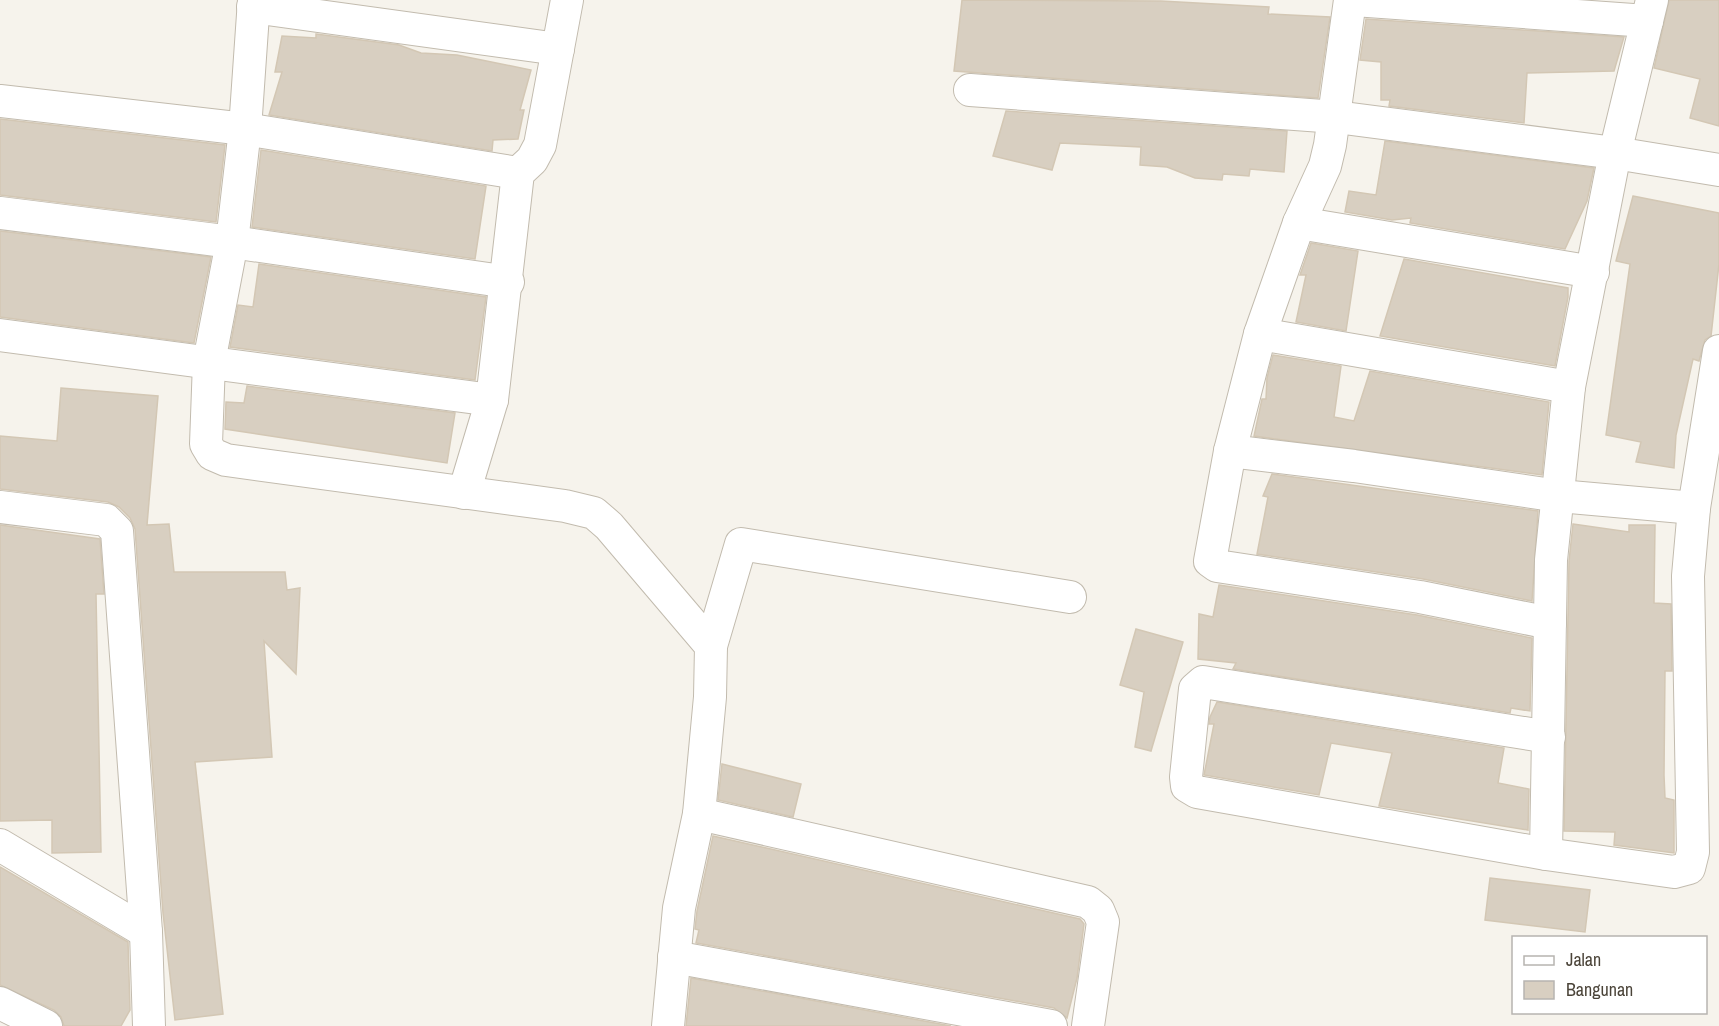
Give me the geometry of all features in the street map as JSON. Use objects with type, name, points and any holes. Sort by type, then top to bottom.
[{"type":"street","points":[[464,493],[492,400],[508,282],[518,173],[532,160],[540,145],[567,0]]},
{"type":"street","points":[[1546,854],[1549,737],[1551,560],[1569,387],[1616,153],[1649,10],[1352,0],[1336,117],[1325,166],[1299,223],[1260,334],[1230,452],[1210,556],[1213,564],[1420,597],[1550,623]]},
{"type":"street","points":[[558,49],[253,3],[245,129],[232,242],[209,362],[206,444],[212,454],[226,460],[565,506],[594,513],[677,603],[711,646]]},
{"type":"street","points":[[970,90],[1336,117],[1616,153],[1719,170]]},
{"type":"street","points":[[0,101],[245,129],[518,173]]},
{"type":"street","points":[[0,213],[232,242],[508,282]]},
{"type":"street","points":[[1299,223],[1593,272]]},
{"type":"street","points":[[1260,334],[1569,387]]},
{"type":"street","points":[[0,335],[492,400]]},
{"type":"street","points":[[1549,737],[1203,682],[1196,689],[1186,777],[1187,786],[1197,792],[1546,854],[1674,872],[1689,868],[1692,862],[1688,576],[1694,508],[1719,351]]},
{"type":"street","points":[[1230,452],[1354,466],[1559,496],[1694,508]]},
{"type":"street","points":[[0,507],[106,520],[117,531],[147,932],[149,1026]]},
{"type":"street","points":[[668,1026],[679,908],[699,814],[710,698],[711,646],[741,544],[1070,597]]},
{"type":"street","points":[[699,814],[1088,902],[1098,910],[1103,922],[1088,1026]]},
{"type":"street","points":[[0,845],[147,932]]},
{"type":"street","points":[[674,957],[1051,1026]]},
{"type":"street","points":[[0,1003],[46,1026]]},
{"type":"building","points":[[962,0],[1161,1],[1269,7],[1268,14],[1330,17],[1318,98],[954,71]]},
{"type":"building","points":[[1669,0],[1719,0],[1719,126],[1690,118],[1700,79],[1654,68]]},
{"type":"building","points":[[1366,19],[1624,37],[1614,71],[1527,73],[1524,123],[1389,106],[1390,100],[1381,100],[1381,62],[1360,60]]},
{"type":"building","points":[[316,34],[399,45],[421,53],[457,55],[531,70],[520,110],[524,110],[518,139],[493,140],[492,151],[269,115],[282,72],[275,72],[282,36],[316,38]]},
{"type":"building","points":[[1006,111],[1287,131],[1284,172],[1250,169],[1249,176],[1223,174],[1222,180],[1195,178],[1167,167],[1140,165],[1141,147],[1060,143],[1052,170],[993,156]]},
{"type":"building","points":[[0,119],[225,145],[216,222],[0,195]]},
{"type":"building","points":[[1385,141],[1594,168],[1587,201],[1565,249],[1410,223],[1411,218],[1392,220],[1345,212],[1349,191],[1376,195]]},
{"type":"building","points":[[261,150],[486,186],[475,259],[252,227]]},
{"type":"building","points":[[1633,196],[1719,213],[1719,264],[1711,336],[1705,340],[1699,361],[1693,359],[1676,435],[1674,468],[1636,462],[1641,442],[1606,435],[1630,264],[1616,261]]},
{"type":"building","points":[[0,231],[211,257],[194,343],[0,317]]},
{"type":"building","points":[[1311,243],[1358,251],[1346,331],[1296,322],[1306,275],[1300,275]]},
{"type":"building","points":[[1404,259],[1568,288],[1555,366],[1380,336]]},
{"type":"building","points":[[259,264],[486,297],[475,380],[230,347],[238,305],[253,307]]},
{"type":"building","points":[[1273,355],[1341,366],[1334,417],[1354,421],[1370,371],[1549,402],[1542,475],[1254,436],[1262,399],[1266,399],[1267,378]]},
{"type":"building","points":[[247,386],[455,413],[447,463],[225,429],[226,402],[244,403]]},
{"type":"building","points":[[61,388],[158,396],[147,525],[169,524],[174,572],[285,572],[287,590],[300,588],[296,674],[264,641],[272,757],[195,762],[223,1014],[175,1020],[163,913],[135,529],[130,518],[119,507],[108,502],[0,489],[0,436],[57,441]]},
{"type":"building","points":[[1272,474],[1538,511],[1532,601],[1423,579],[1257,554],[1268,497],[1263,496]]},
{"type":"building","points":[[1573,524],[1629,532],[1629,525],[1655,525],[1654,603],[1671,604],[1672,671],[1665,671],[1664,775],[1665,798],[1674,800],[1674,853],[1614,845],[1615,832],[1564,831],[1569,561]]},
{"type":"building","points":[[0,525],[100,539],[104,594],[96,594],[101,852],[52,853],[52,820],[0,821]]},
{"type":"building","points":[[1219,585],[1417,615],[1532,638],[1530,711],[1511,708],[1510,713],[1233,669],[1236,663],[1198,659],[1199,614],[1213,617]]},
{"type":"building","points":[[1136,629],[1183,642],[1151,751],[1135,747],[1144,692],[1120,685]]},
{"type":"building","points":[[1217,702],[1504,748],[1498,783],[1529,789],[1528,830],[1379,806],[1392,753],[1331,743],[1319,795],[1204,775],[1214,724],[1209,724],[1210,717]]},
{"type":"building","points":[[722,764],[801,784],[793,817],[718,800]]},
{"type":"building","points":[[713,836],[1080,919],[1084,924],[1077,978],[1067,1018],[1054,1008],[696,943],[699,930],[695,929],[697,911]]},
{"type":"building","points":[[0,867],[128,942],[130,1010],[121,1026],[64,1026],[61,1017],[54,1010],[0,985]]},
{"type":"building","points":[[1490,878],[1590,890],[1585,932],[1485,920]]},
{"type":"building","points":[[691,978],[951,1026],[686,1026]]}]
